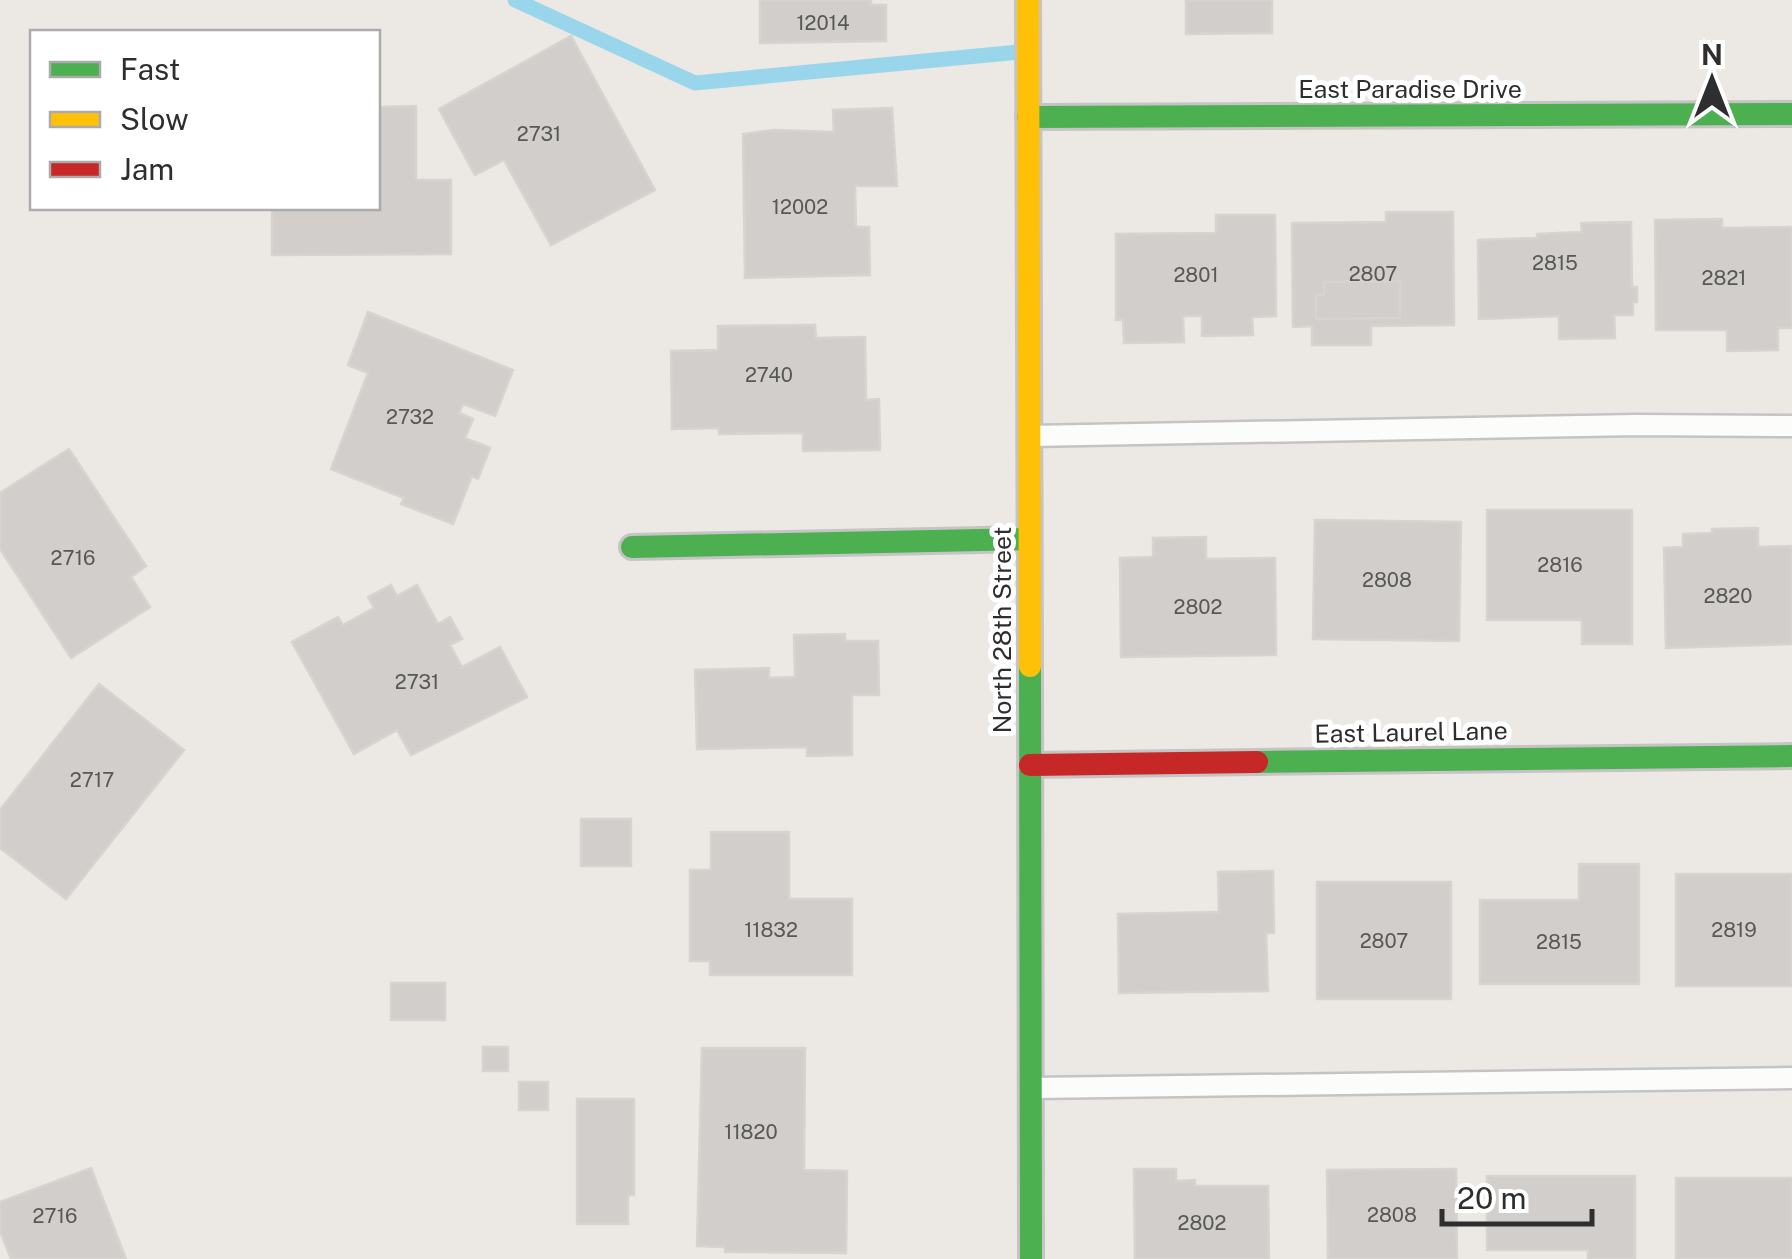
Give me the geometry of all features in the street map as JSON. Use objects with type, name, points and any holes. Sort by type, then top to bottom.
[{"type":"street","name":"North 28th Street","points":[[1028,0],[1031,1259]]},
{"type":"street","name":"East Paradise Drive","points":[[1028,117],[1792,114]]},
{"type":"street","points":[[632,547],[1029,539]]},
{"type":"street","name":"East Laurel Lane","points":[[1030,764],[1792,756]]},
{"type":"lane","points":[[1030,436],[1792,426]]},
{"type":"lane","points":[[1032,1088],[1792,1078]]},
{"type":"building","points":[[760,0],[871,0],[871,5],[886,5],[886,41],[760,43]]},
{"type":"building","points":[[1186,0],[1272,0],[1272,33],[1186,34]]},
{"type":"building","points":[[571,36],[655,190],[551,245],[504,160],[475,175],[439,109]]},
{"type":"building","points":[[416,106],[416,180],[451,180],[451,254],[272,255],[272,210],[380,210],[380,107]]},
{"type":"building","points":[[892,108],[897,186],[855,186],[856,227],[869,227],[870,275],[745,278],[743,134],[774,130],[834,132],[833,110]]},
{"type":"building","points":[[1386,212],[1453,212],[1454,325],[1371,326],[1371,345],[1312,345],[1312,326],[1293,327],[1292,223],[1386,222]]},
{"type":"building","points":[[1216,215],[1275,215],[1276,316],[1252,317],[1253,335],[1202,336],[1202,316],[1183,316],[1184,342],[1124,343],[1123,320],[1116,320],[1116,234],[1216,233]]},
{"type":"building","points":[[1722,219],[1722,228],[1792,227],[1792,328],[1778,328],[1778,350],[1727,351],[1727,330],[1656,330],[1655,220]]},
{"type":"building","points":[[1631,222],[1632,287],[1637,287],[1637,302],[1633,302],[1633,315],[1614,315],[1615,338],[1559,339],[1559,316],[1479,319],[1478,240],[1537,238],[1537,234],[1582,232],[1581,223]]},
{"type":"building","points":[[1400,281],[1400,318],[1316,319],[1316,295],[1324,295],[1324,282]]},
{"type":"building","points":[[368,312],[513,370],[495,416],[463,404],[459,413],[473,419],[465,438],[490,448],[478,479],[472,476],[453,524],[401,504],[404,498],[331,469],[368,373],[348,365]]},
{"type":"building","points":[[815,325],[816,338],[865,337],[866,400],[879,399],[880,450],[803,451],[803,433],[719,434],[719,428],[672,429],[671,351],[718,350],[718,326]]},
{"type":"building","points":[[69,449],[146,566],[131,577],[150,607],[71,658],[0,549],[0,493]]},
{"type":"building","points":[[1487,510],[1632,510],[1632,644],[1582,644],[1582,620],[1487,620]]},
{"type":"building","points":[[1315,520],[1461,522],[1459,641],[1313,639]]},
{"type":"building","points":[[1758,528],[1758,547],[1792,546],[1792,644],[1666,648],[1664,548],[1683,547],[1683,534]]},
{"type":"building","points":[[1206,537],[1206,559],[1275,558],[1276,655],[1121,657],[1120,558],[1153,557],[1153,538]]},
{"type":"building","points":[[391,585],[397,596],[417,585],[438,624],[450,617],[462,639],[450,645],[462,667],[500,647],[527,697],[411,755],[397,730],[354,754],[292,642],[338,617],[343,625],[374,608],[368,597]]},
{"type":"building","points":[[845,634],[845,641],[878,641],[879,695],[852,695],[852,755],[807,756],[807,747],[697,749],[695,670],[769,668],[769,678],[795,677],[794,635]]},
{"type":"building","points":[[99,684],[184,750],[66,899],[0,848],[0,810]]},
{"type":"building","points":[[581,819],[631,819],[631,866],[581,866]]},
{"type":"building","points":[[711,832],[789,832],[789,899],[852,899],[852,975],[710,975],[710,961],[690,961],[690,870],[711,870]]},
{"type":"building","points":[[1579,864],[1639,864],[1639,984],[1480,984],[1480,900],[1579,900]]},
{"type":"building","points":[[1273,871],[1274,933],[1266,933],[1268,991],[1119,993],[1118,914],[1219,912],[1218,872]]},
{"type":"building","points":[[1676,874],[1792,874],[1792,986],[1676,986]]},
{"type":"building","points":[[1317,882],[1451,882],[1451,999],[1317,999]]},
{"type":"building","points":[[391,983],[445,983],[445,1020],[391,1020]]},
{"type":"building","points":[[483,1047],[508,1047],[508,1071],[483,1071]]},
{"type":"building","points":[[702,1048],[805,1048],[804,1170],[847,1171],[846,1253],[725,1252],[725,1247],[697,1246]]},
{"type":"building","points":[[519,1082],[548,1082],[548,1110],[519,1110]]},
{"type":"building","points":[[577,1099],[634,1099],[634,1195],[628,1195],[628,1224],[577,1224]]},
{"type":"building","points":[[91,1168],[126,1259],[11,1259],[0,1231],[0,1202]]},
{"type":"building","points":[[1134,1169],[1176,1169],[1176,1181],[1195,1180],[1195,1186],[1268,1186],[1269,1259],[1135,1259]]},
{"type":"building","points":[[1456,1169],[1457,1259],[1328,1259],[1327,1170]]},
{"type":"building","points":[[1487,1176],[1635,1176],[1635,1259],[1588,1259],[1588,1250],[1487,1250]]},
{"type":"building","points":[[1676,1178],[1792,1178],[1792,1259],[1676,1259]]},
{"type":"waterway","points":[[515,0],[695,83],[1019,52]]},
{"type":"traffic: fast","points":[[1028,117],[1792,114]]},
{"type":"traffic: fast","points":[[632,547],[1029,539]]},
{"type":"traffic: fast","points":[[1030,666],[1031,1259]]},
{"type":"traffic: fast","points":[[1257,762],[1792,756]]},
{"type":"traffic: slow","points":[[1028,0],[1030,666]]},
{"type":"traffic: jam","points":[[1030,765],[1257,762]]}]
